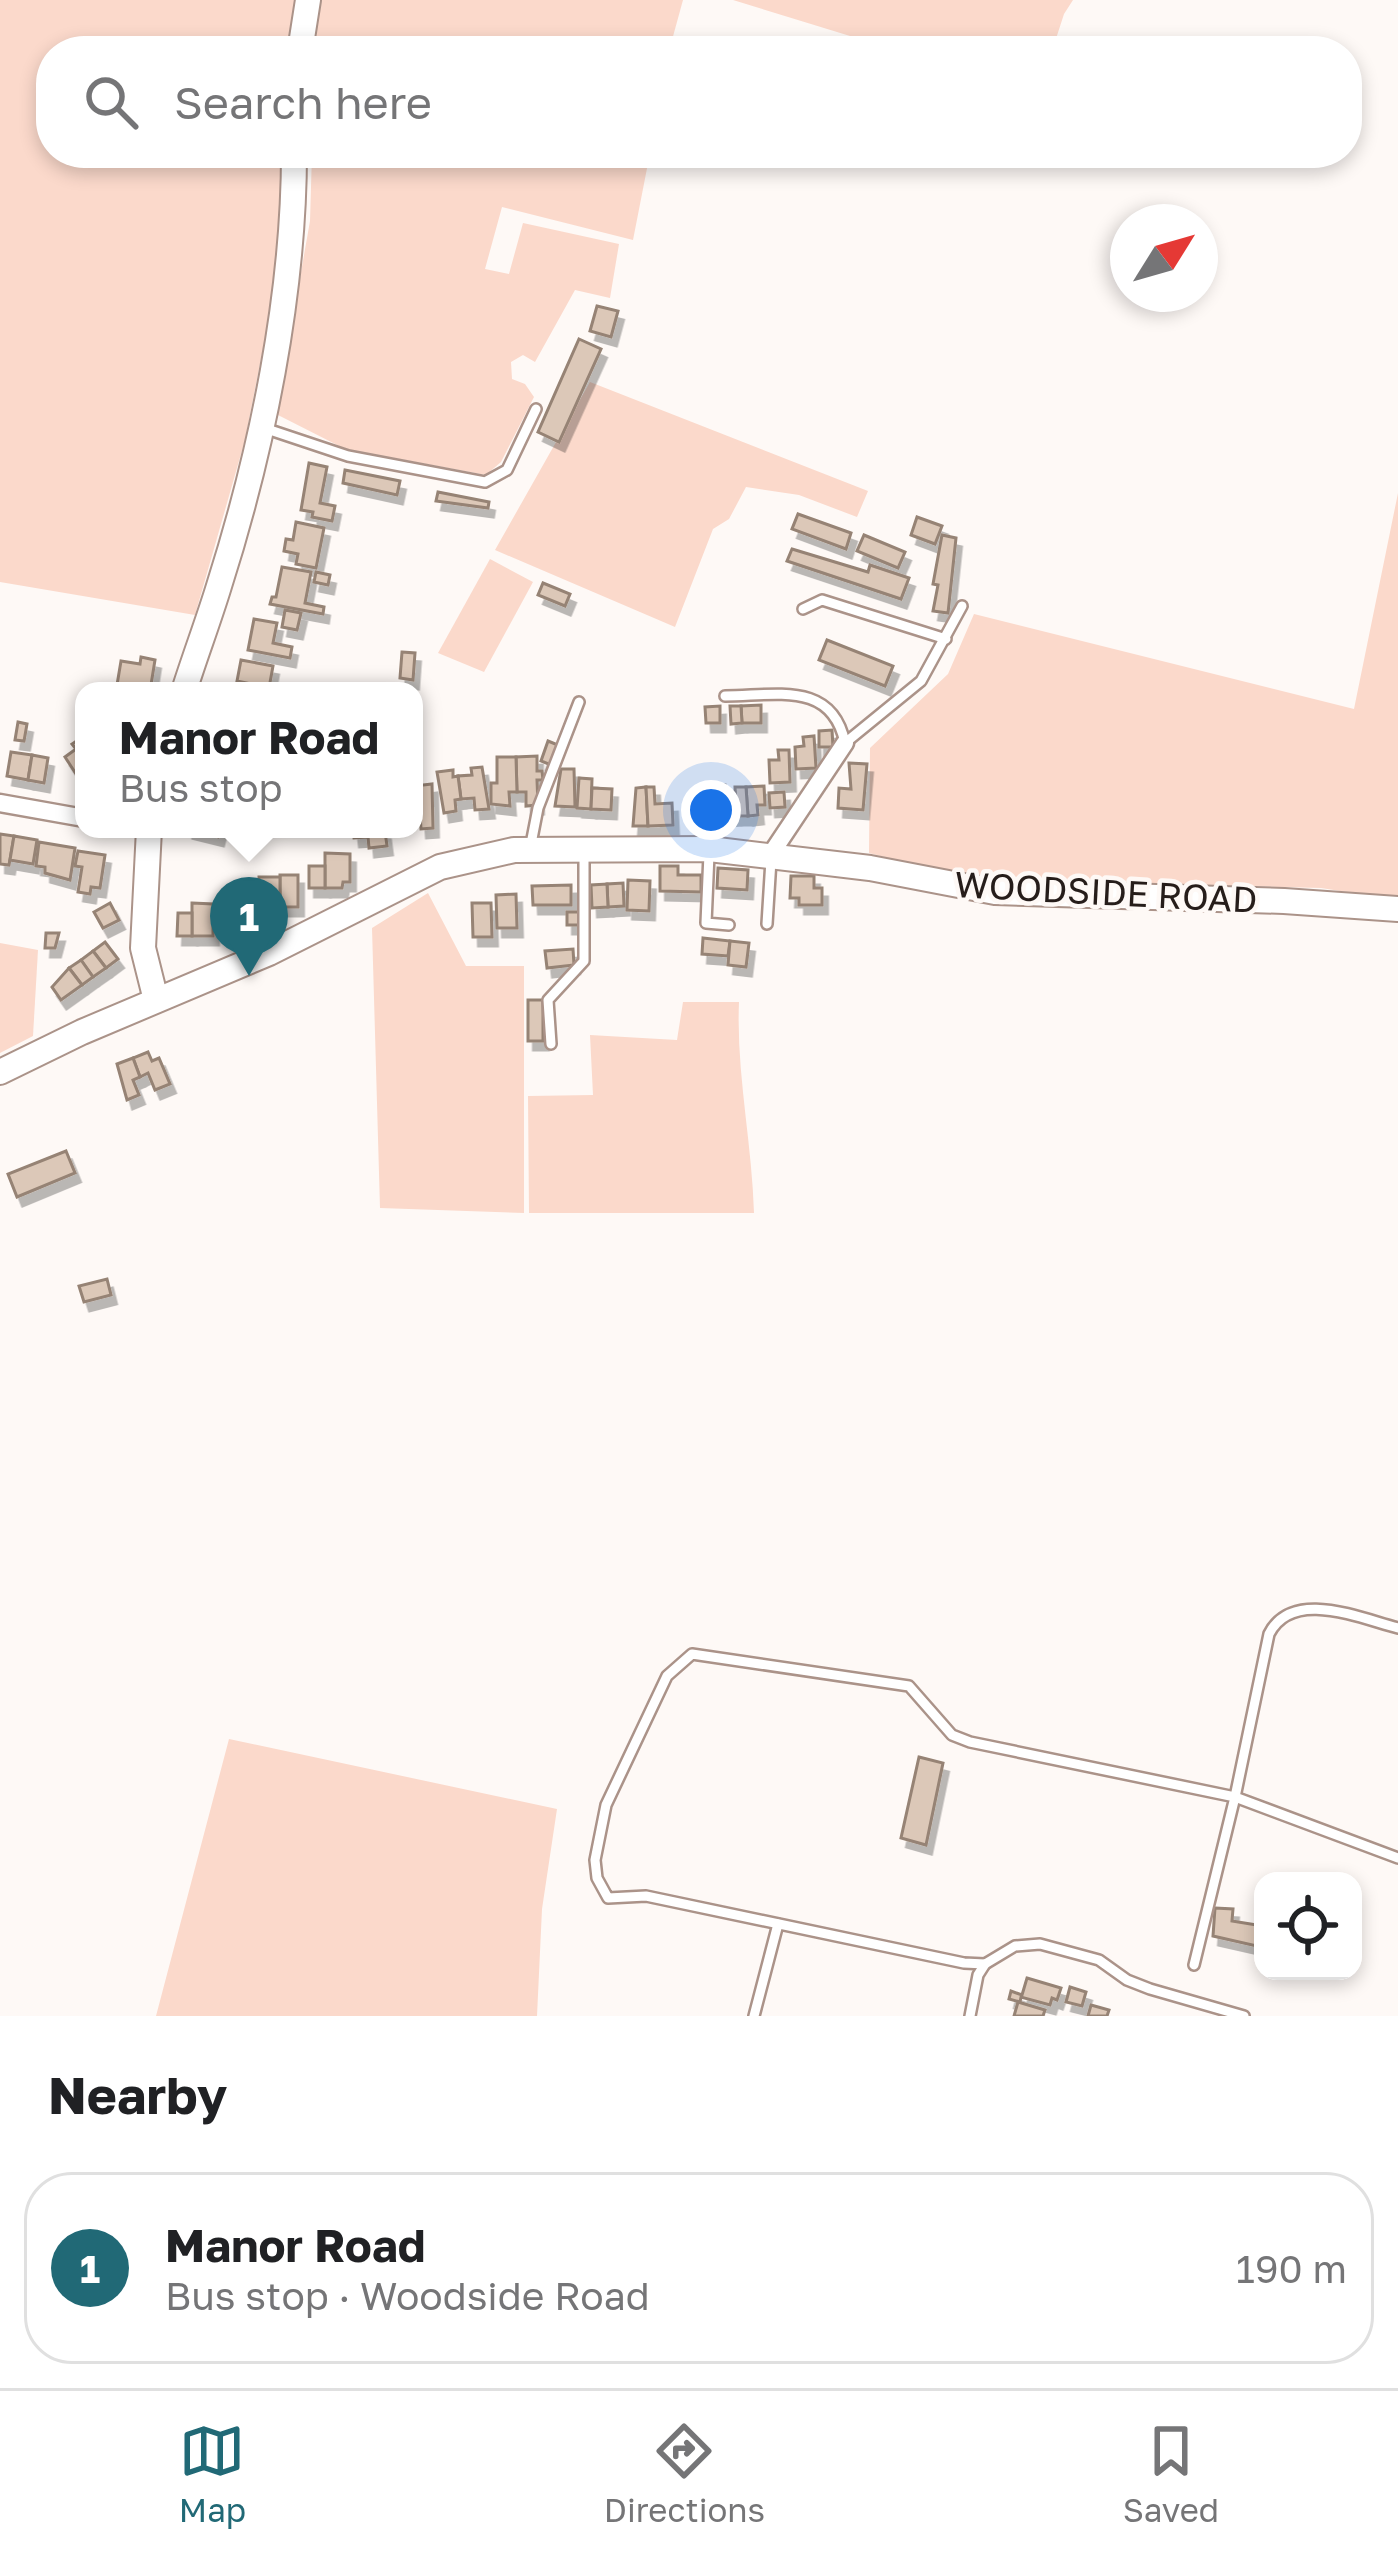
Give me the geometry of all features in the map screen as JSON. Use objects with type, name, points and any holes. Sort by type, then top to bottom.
[{"type":"street","points":[[302,36],[308,0]]},
{"type":"street","points":[[187,682],[220,585],[259,426],[291,251],[294,168]]},
{"type":"street","points":[[771,854],[844,743]]},
{"type":"street","points":[[0,802],[75,816]]},
{"type":"street","points":[[148,838],[143,947],[156,1000]]},
{"type":"street","name":"WOODSIDE ROAD","points":[[0,1072],[269,953],[440,867],[530,849],[710,849],[771,854],[995,892],[1398,909]]},
{"type":"lane","points":[[259,426],[348,456],[485,482],[507,470],[536,409]]},
{"type":"lane","points":[[803,609],[822,600],[946,640]]},
{"type":"lane","points":[[725,696],[803,695],[819,700],[841,724],[844,743],[921,681],[962,606]]},
{"type":"lane","points":[[530,849],[538,808],[579,702]]},
{"type":"lane","points":[[551,1044],[548,1000],[584,961],[584,848]]},
{"type":"lane","points":[[710,849],[706,923],[730,925]]},
{"type":"lane","points":[[766,924],[771,854]]},
{"type":"lane","points":[[1194,1965],[1269,1634],[1276,1621],[1293,1610],[1325,1610],[1398,1628]]},
{"type":"lane","points":[[985,1964],[646,1896],[608,1898],[597,1878],[597,1842],[615,1784],[667,1676],[692,1654],[909,1686],[952,1735],[970,1742],[1235,1797],[1398,1858]]},
{"type":"lane","points":[[754,2016],[778,1924]]},
{"type":"lane","points":[[970,2016],[977,1975],[985,1964],[1015,1946],[1040,1944],[1099,1960],[1150,1989],[1244,2016]]},
{"type":"shaded area","points":[[0,0],[297,0],[290,36],[36,36],[36,168],[283,168],[278,272],[245,440],[195,615],[0,582]]},
{"type":"shaded area","points":[[319,0],[683,0],[673,36],[316,36]]},
{"type":"shaded area","points":[[733,0],[1073,0],[1057,36],[850,36]]},
{"type":"shaded area","points":[[312,168],[647,168],[633,240],[502,207],[485,269],[509,274],[523,223],[619,244],[610,298],[575,290],[535,362],[523,355],[511,362],[512,379],[525,384],[534,397],[501,462],[486,475],[345,449],[276,414],[310,221]]},
{"type":"shaded area","points":[[590,382],[868,491],[857,517],[799,495],[746,487],[729,519],[713,529],[675,627],[495,550]]},
{"type":"shaded area","points":[[1398,493],[1398,900],[1321,888],[968,879],[869,853],[870,748],[948,674],[974,614],[1354,709]]},
{"type":"shaded area","points":[[490,559],[533,582],[484,672],[438,653]]},
{"type":"shaded area","points":[[428,893],[466,966],[524,966],[524,1213],[380,1208],[372,928]]},
{"type":"shaded area","points":[[0,943],[38,950],[33,1036],[0,1053]]},
{"type":"shaded area","points":[[683,1002],[739,1002],[754,1213],[529,1213],[528,1096],[593,1095],[590,1035],[677,1040]]},
{"type":"shaded area","points":[[229,1739],[557,1809],[542,1909],[537,2016],[156,2016]]},
{"type":"building","points":[[597,306],[618,311],[611,337],[590,331]]},
{"type":"building","points":[[579,339],[601,349],[559,442],[538,432]]},
{"type":"building","points":[[309,463],[327,467],[320,503],[335,506],[332,521],[301,510]]},
{"type":"building","points":[[345,470],[400,481],[397,495],[343,483]]},
{"type":"building","points":[[438,492],[489,502],[488,508],[436,501]]},
{"type":"building","points":[[798,514],[851,533],[846,549],[792,529]]},
{"type":"building","points":[[917,517],[942,526],[935,544],[911,535]]},
{"type":"building","points":[[296,522],[324,528],[316,568],[296,564],[298,554],[284,551],[286,539],[293,540]]},
{"type":"building","points":[[864,535],[905,552],[898,568],[857,551]]},
{"type":"building","points":[[942,535],[956,538],[948,613],[933,611]]},
{"type":"building","points":[[792,549],[868,572],[870,565],[909,578],[901,599],[787,561]]},
{"type":"building","points":[[282,567],[311,572],[305,603],[324,607],[323,614],[270,604]]},
{"type":"building","points":[[316,572],[330,575],[328,585],[314,582]]},
{"type":"building","points":[[543,583],[570,594],[565,606],[538,595]]},
{"type":"building","points":[[285,610],[301,613],[297,630],[282,627]]},
{"type":"building","points":[[254,619],[277,623],[273,643],[292,647],[290,658],[248,650]]},
{"type":"building","points":[[827,640],[893,666],[885,686],[819,660]]},
{"type":"building","points":[[402,652],[415,653],[413,680],[400,678]]},
{"type":"building","points":[[141,657],[155,660],[151,682],[118,682],[121,661],[140,664]]},
{"type":"building","points":[[241,660],[273,666],[270,682],[237,681]]},
{"type":"building","points":[[761,705],[761,723],[742,723],[741,706]]},
{"type":"building","points":[[720,706],[720,723],[706,723],[705,707]]},
{"type":"building","points":[[730,706],[741,706],[742,723],[731,724]]},
{"type":"building","points":[[18,722],[27,724],[24,741],[15,740]]},
{"type":"building","points":[[832,730],[833,747],[819,747],[819,731]]},
{"type":"building","points":[[814,736],[816,768],[796,769],[795,747],[804,746],[803,737]]},
{"type":"building","points":[[548,741],[558,745],[551,765],[541,761]]},
{"type":"building","points":[[75,750],[75,772],[65,757]]},
{"type":"building","points":[[778,750],[789,750],[790,782],[770,783],[769,760],[779,760]]},
{"type":"building","points":[[11,752],[32,755],[28,780],[7,776]]},
{"type":"building","points":[[32,755],[48,758],[44,783],[28,780]]},
{"type":"building","points":[[537,756],[537,771],[542,771],[543,780],[537,780],[538,805],[526,806],[526,792],[517,792],[516,757]]},
{"type":"building","points":[[497,757],[516,757],[517,792],[509,792],[510,806],[491,804]]},
{"type":"building","points":[[849,763],[867,764],[863,810],[838,808],[839,788],[851,789]]},
{"type":"building","points":[[482,767],[489,809],[475,810],[474,798],[461,799],[458,776],[472,775],[471,768]]},
{"type":"building","points":[[561,769],[574,769],[575,807],[555,806]]},
{"type":"building","points":[[453,770],[461,799],[455,800],[456,811],[444,813],[437,772]]},
{"type":"building","points":[[579,778],[592,779],[591,809],[577,808]]},
{"type":"building","points":[[432,784],[433,828],[423,829],[423,785]]},
{"type":"building","points":[[715,785],[716,817],[706,818],[705,786]]},
{"type":"building","points":[[715,785],[725,785],[726,817],[716,817]]},
{"type":"building","points":[[764,786],[765,805],[757,805],[758,815],[748,816],[746,787]]},
{"type":"building","points":[[646,787],[648,826],[633,826],[636,788]]},
{"type":"building","points":[[646,787],[654,787],[655,804],[672,803],[673,825],[648,826]]},
{"type":"building","points":[[735,787],[746,787],[748,816],[736,816]]},
{"type":"building","points":[[592,788],[612,789],[611,810],[591,809]]},
{"type":"building","points":[[725,792],[735,792],[736,816],[726,817]]},
{"type":"building","points":[[784,792],[785,807],[770,808],[769,793]]},
{"type":"building","points":[[693,793],[705,793],[706,818],[688,819],[687,800],[693,800]]},
{"type":"building","points":[[0,834],[14,836],[9,865],[0,864]]},
{"type":"building","points":[[14,836],[37,840],[33,864],[10,860]]},
{"type":"building","points":[[368,838],[386,838],[387,846],[369,848]]},
{"type":"building","points":[[39,842],[75,848],[70,880],[36,866]]},
{"type":"building","points":[[78,851],[105,855],[100,888],[91,887],[90,894],[78,892],[82,867],[75,866]]},
{"type":"building","points":[[325,853],[350,854],[350,882],[343,882],[342,888],[325,888]]},
{"type":"building","points":[[309,866],[325,866],[325,888],[309,888]]},
{"type":"building","points":[[660,866],[678,866],[678,875],[701,875],[701,892],[660,891]]},
{"type":"building","points":[[718,868],[748,870],[747,890],[717,888]]},
{"type":"building","points":[[280,875],[298,875],[298,907],[280,907]]},
{"type":"building","points":[[791,876],[814,876],[814,888],[822,888],[822,905],[799,905],[799,898],[790,898]]},
{"type":"building","points":[[259,877],[280,877],[280,907],[259,907]]},
{"type":"building","points":[[628,880],[650,881],[649,911],[627,910]]},
{"type":"building","points":[[623,883],[624,906],[608,907],[607,884]]},
{"type":"building","points":[[607,884],[608,907],[592,908],[591,885]]},
{"type":"building","points":[[571,885],[571,905],[533,905],[532,886]]},
{"type":"building","points":[[516,894],[517,928],[497,928],[496,895]]},
{"type":"building","points":[[222,895],[235,895],[235,923],[215,923]]},
{"type":"building","points":[[235,895],[256,896],[256,924],[235,923]]},
{"type":"building","points":[[110,903],[119,920],[103,928],[94,912]]},
{"type":"building","points":[[192,903],[213,904],[213,936],[192,936]]},
{"type":"building","points":[[472,903],[491,903],[492,937],[473,937]]},
{"type":"building","points":[[567,912],[579,912],[579,925],[567,925]]},
{"type":"building","points":[[178,913],[192,913],[192,936],[177,936]]},
{"type":"building","points":[[46,933],[59,933],[55,948],[45,948]]},
{"type":"building","points":[[703,938],[730,941],[728,956],[702,954]]},
{"type":"building","points":[[730,941],[749,943],[746,967],[728,965]]},
{"type":"building","points":[[105,942],[118,959],[106,968],[93,951]]},
{"type":"building","points":[[573,949],[574,965],[547,968],[545,951]]},
{"type":"building","points":[[93,951],[106,968],[93,977],[81,960]]},
{"type":"building","points":[[81,960],[93,977],[82,985],[69,968]]},
{"type":"building","points":[[69,968],[82,985],[61,1000],[52,987]]},
{"type":"building","points":[[528,1000],[543,1000],[543,1041],[528,1041]]},
{"type":"building","points":[[148,1052],[152,1061],[159,1058],[170,1084],[155,1090],[148,1073],[140,1077],[133,1058]]},
{"type":"building","points":[[133,1058],[140,1077],[133,1080],[139,1095],[127,1100],[117,1064]]},
{"type":"building","points":[[66,1151],[75,1173],[17,1197],[8,1174]]},
{"type":"building","points":[[107,1279],[111,1295],[84,1302],[79,1286]]},
{"type":"building","points":[[919,1757],[943,1763],[926,1845],[901,1838]]},
{"type":"building","points":[[1215,1908],[1233,1909],[1232,1921],[1254,1925],[1254,1945],[1213,1936]]},
{"type":"building","points":[[1027,1978],[1061,1988],[1057,2000],[1052,1998],[1050,2005],[1021,1997],[1020,2002],[1009,1999],[1011,1991],[1022,1995]]},
{"type":"building","points":[[1070,1987],[1086,1992],[1082,2006],[1066,2002]]},
{"type":"building","points":[[1018,2002],[1045,2010],[1043,2016],[1014,2016]]},
{"type":"building","points":[[1091,2005],[1109,2010],[1107,2016],[1088,2016]]},
{"type":"place","name":"Manor Road","points":[[249,976]]}]
